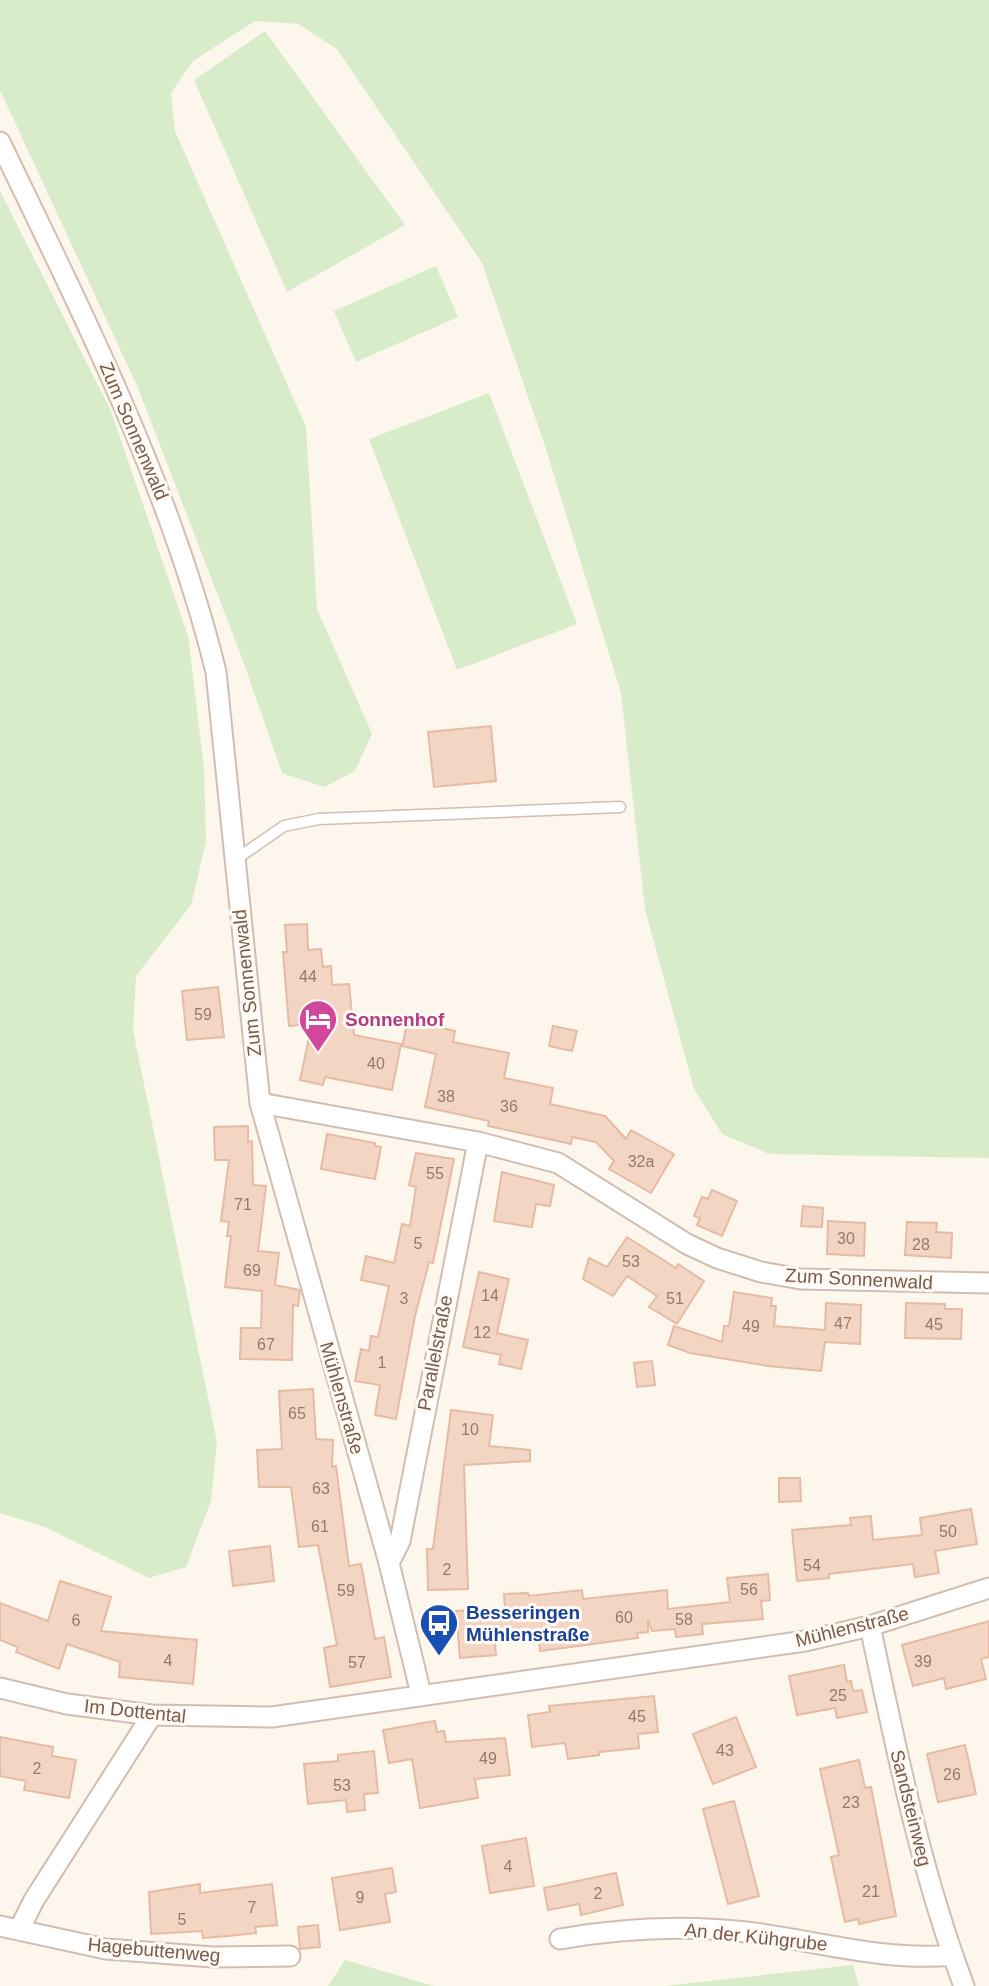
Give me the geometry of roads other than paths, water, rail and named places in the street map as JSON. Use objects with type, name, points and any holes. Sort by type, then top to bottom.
[{"type":"street","name":"Zum Sonnenwald","points":[[0,142],[127,407],[184,555],[216,672],[260,1103],[478,1142],[558,1163],[687,1244],[717,1258],[761,1272],[801,1279],[989,1283]]},
{"type":"street","name":"Mühlenstraße","points":[[260,1103],[389,1563],[422,1694]]},
{"type":"street","name":"Parallelstraße","points":[[389,1563],[400,1541],[478,1142]]},
{"type":"street","name":"Mühlenstraße","points":[[272,1717],[735,1652],[870,1626],[989,1588]]},
{"type":"street","name":"Sandsteinweg","points":[[870,1626],[907,1798],[932,1896],[964,1986]]},
{"type":"street","name":"Im Dottental","points":[[0,1688],[67,1704],[152,1715],[272,1717]]},
{"type":"street","name":"Hagebuttenweg","points":[[152,1715],[34,1900],[10,1928],[106,1949],[213,1957],[290,1956]]},
{"type":"street","name":"An der Kühgrube","points":[[560,1939],[620,1930],[689,1928],[746,1932],[907,1956],[953,1955]]},
{"type":"lane","points":[[235,860],[284,827],[318,819],[620,807]]},
{"type":"place","name":"Sonnenhof","points":[[318,1053]]},
{"type":"place","name":"Besseringen Mühlenstraße","points":[[439,1657]]}]
